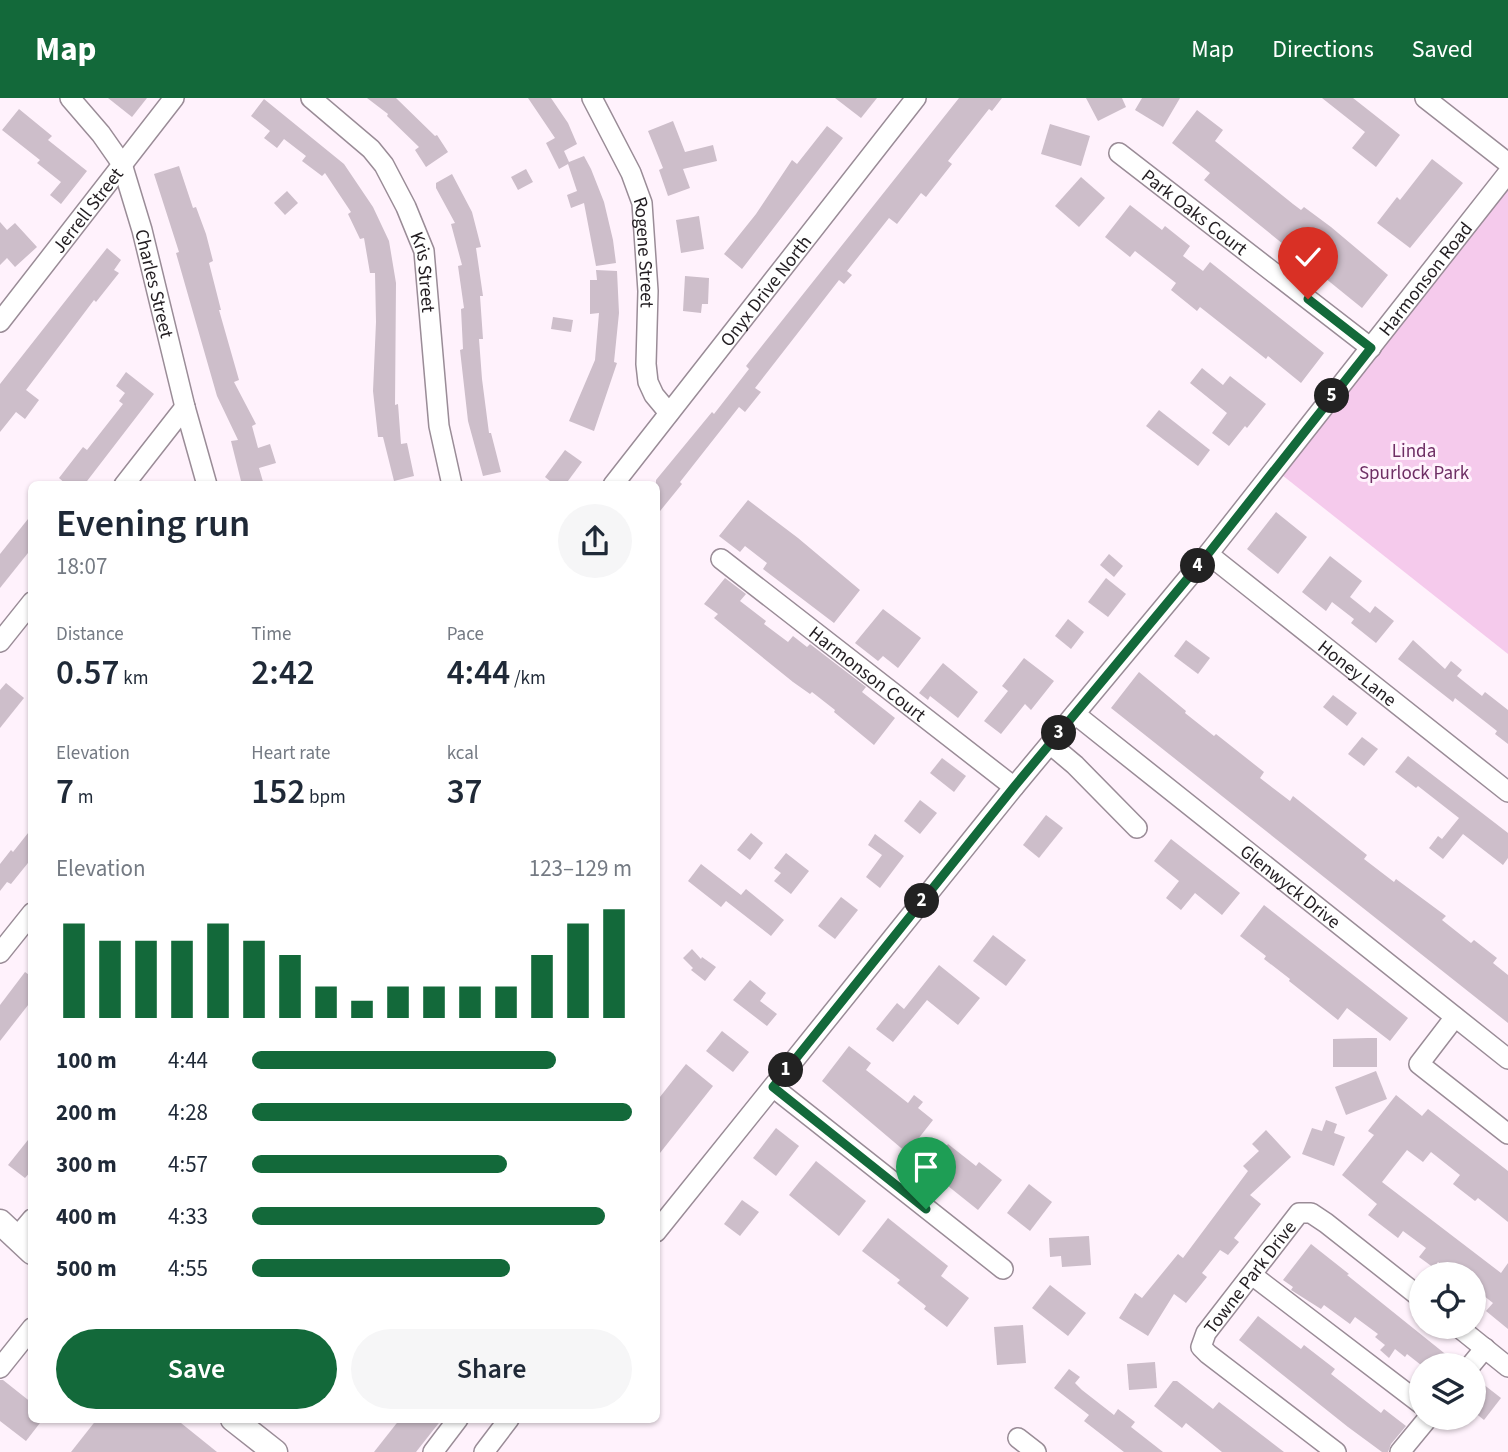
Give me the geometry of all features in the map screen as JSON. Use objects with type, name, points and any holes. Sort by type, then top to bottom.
[{"type":"main road","points":[[238,1423],[275,1452]]},
{"type":"street","name":"Charles Street","points":[[70,98],[122,164],[142,230],[206,481]]},
{"type":"street","name":"Jerrell Street","points":[[2,314],[174,98]]},
{"type":"street","name":"Kris Street","points":[[311,98],[371,149],[384,165],[406,207],[424,251],[439,426],[451,481]]},
{"type":"street","name":"Rogene Street","points":[[592,98],[631,173],[642,204],[648,291],[648,382],[654,395],[669,413]]},
{"type":"street","name":"Onyx Drive North","points":[[616,481],[916,98]]},
{"type":"street","points":[[1425,98],[1508,163]]},
{"type":"street","name":"Park Oaks Court","points":[[1119,153],[1371,348]]},
{"type":"street","name":"Harmonson Road","points":[[660,1227],[1014,787],[1208,554],[1508,173]]},
{"type":"street","points":[[127,481],[185,407]]},
{"type":"street","name":"Honey Lane","points":[[1208,554],[1508,792]]},
{"type":"street","name":"Harmonson Court","points":[[721,559],[1014,787]]},
{"type":"street","points":[[0,642],[28,607]]},
{"type":"street","name":"Glenwyck Drive","points":[[1075,714],[1508,1059]]},
{"type":"street","points":[[1050,744],[1075,765],[1136,828]]},
{"type":"street","points":[[0,953],[28,918]]},
{"type":"street","points":[[1455,1017],[1419,1065],[1508,1135]]},
{"type":"street","points":[[773,1087],[1003,1269]]},
{"type":"street","name":"Towne Park Drive","points":[[1336,1452],[1200,1348],[1206,1332],[1299,1213],[1306,1212],[1326,1223],[1409,1289]]},
{"type":"street","points":[[1251,1275],[1409,1395]]},
{"type":"street","points":[[0,1368],[28,1333]]},
{"type":"street","points":[[1474,1339],[1508,1367]]},
{"type":"street","points":[[1481,1353],[1485,1348]]},
{"type":"street","points":[[433,1452],[455,1423]]},
{"type":"street","points":[[484,1452],[506,1423]]},
{"type":"street","points":[[1401,1452],[1418,1430]]},
{"type":"street","points":[[1018,1438],[1036,1452]]},
{"type":"green space","name":"Linda Spurlock Park","points":[[1508,188],[1508,654],[1282,475]]},
{"type":"building","points":[[108,98],[147,98],[132,117]]},
{"type":"building","points":[[367,98],[396,98],[437,135],[448,152],[426,167],[415,150],[419,147],[388,114]]},
{"type":"building","points":[[528,98],[551,98],[568,123],[577,144],[564,151],[569,162],[584,156],[591,169],[604,202],[616,263],[596,266],[584,203],[571,208],[567,195],[577,191],[568,164],[559,169],[546,143],[555,138]]},
{"type":"building","points":[[835,98],[877,98],[861,118]]},
{"type":"building","points":[[959,98],[1002,98],[992,111],[989,109],[948,161],[952,164],[926,197],[921,193],[897,224],[889,218],[847,271],[852,275],[844,284],[839,280],[755,388],[761,392],[745,412],[739,407],[660,511],[660,481],[656,480],[712,412],[714,414],[749,369],[746,366]]},
{"type":"building","points":[[1086,98],[1122,98],[1126,107],[1098,121]]},
{"type":"building","points":[[1142,98],[1180,98],[1163,127],[1135,110]]},
{"type":"building","points":[[1322,98],[1353,98],[1400,135],[1376,167],[1352,148],[1365,132]]},
{"type":"building","points":[[264,99],[344,164],[373,207],[389,241],[396,283],[395,405],[398,404],[401,444],[407,443],[414,476],[394,481],[383,437],[378,437],[373,391],[375,273],[370,273],[364,238],[360,239],[348,214],[351,212],[325,173],[322,176],[302,161],[306,156],[284,139],[277,148],[264,138],[270,131],[251,116]]},
{"type":"building","points":[[19,109],[52,136],[48,140],[87,171],[61,204],[50,195],[61,182],[37,163],[40,160],[2,130]]},
{"type":"building","points":[[1197,110],[1223,130],[1215,141],[1301,210],[1304,207],[1331,227],[1388,275],[1362,308],[1204,180],[1210,173],[1172,143]]},
{"type":"building","points":[[673,121],[685,152],[713,145],[717,161],[683,169],[690,188],[668,196],[659,170],[663,168],[648,131]]},
{"type":"building","points":[[1050,124],[1090,136],[1081,166],[1041,154]]},
{"type":"building","points":[[827,126],[843,138],[742,269],[724,254],[756,214],[792,160],[797,164]]},
{"type":"building","points":[[1432,159],[1463,183],[1410,248],[1377,223],[1397,197],[1400,200]]},
{"type":"building","points":[[179,166],[193,208],[196,207],[206,234],[213,261],[209,263],[219,310],[239,380],[234,382],[256,424],[252,426],[258,448],[270,444],[276,463],[259,468],[263,481],[241,481],[231,441],[238,440],[217,396],[176,253],[179,252],[154,174]]},
{"type":"building","points":[[526,169],[533,182],[518,190],[511,177]]},
{"type":"building","points":[[452,174],[472,212],[481,247],[476,248],[483,296],[480,296],[483,339],[479,339],[482,379],[489,433],[501,472],[483,476],[468,421],[460,350],[463,349],[461,309],[464,308],[458,266],[462,265],[451,224],[455,223],[436,188],[436,183]]},
{"type":"building","points":[[1081,177],[1105,198],[1079,227],[1055,206]]},
{"type":"building","points":[[287,191],[298,203],[285,215],[274,203]]},
{"type":"building","points":[[1130,205],[1162,230],[1165,226],[1190,246],[1183,256],[1203,271],[1210,262],[1324,353],[1301,383],[1200,307],[1197,311],[1171,290],[1176,283],[1135,251],[1130,257],[1105,237]]},
{"type":"building","points":[[699,216],[704,249],[681,253],[676,220]]},
{"type":"building","points":[[0,222],[7,230],[15,223],[37,247],[15,267],[7,258],[0,265]]},
{"type":"building","points":[[107,248],[121,260],[114,270],[119,273],[96,302],[94,300],[26,390],[39,400],[25,419],[16,412],[0,432],[0,384]]},
{"type":"building","points":[[596,270],[617,271],[619,313],[614,362],[617,363],[594,431],[569,421],[595,360],[599,313],[590,314],[590,280],[597,280]]},
{"type":"building","points":[[685,276],[709,278],[708,304],[702,304],[701,313],[683,311]]},
{"type":"building","points":[[553,317],[573,320],[571,332],[551,329]]},
{"type":"building","points":[[1202,368],[1223,385],[1230,376],[1266,404],[1229,446],[1212,433],[1227,413],[1190,383]]},
{"type":"building","points":[[126,372],[154,394],[87,481],[62,481],[59,478],[83,447],[87,450],[123,404],[119,401],[125,393],[116,386]]},
{"type":"building","points":[[1159,410],[1210,450],[1198,466],[1146,426]]},
{"type":"building","points":[[565,450],[582,462],[568,481],[550,481],[545,477]]},
{"type":"building","points":[[748,500],[860,590],[834,623],[763,569],[767,563],[745,546],[740,552],[719,536]]},
{"type":"building","points":[[1276,512],[1307,537],[1278,574],[1247,549]]},
{"type":"building","points":[[28,519],[28,553],[0,588],[0,554]]},
{"type":"building","points":[[1109,554],[1123,566],[1114,577],[1100,565]]},
{"type":"building","points":[[1330,556],[1362,581],[1350,597],[1370,613],[1375,606],[1394,621],[1376,643],[1351,623],[1354,619],[1332,602],[1326,611],[1302,592]]},
{"type":"building","points":[[725,578],[746,594],[740,601],[766,621],[764,624],[788,642],[793,636],[807,647],[810,644],[866,687],[862,692],[895,718],[874,745],[834,712],[835,710],[812,692],[810,694],[793,682],[714,618],[718,614],[704,604]]},
{"type":"building","points":[[1106,578],[1126,594],[1108,617],[1088,602]]},
{"type":"building","points":[[883,609],[921,638],[898,668],[883,656],[878,661],[855,643]]},
{"type":"building","points":[[1068,619],[1084,632],[1071,649],[1055,636]]},
{"type":"building","points":[[1186,640],[1210,658],[1198,674],[1174,656]]},
{"type":"building","points":[[1413,640],[1445,669],[1451,661],[1462,670],[1457,676],[1482,696],[1485,692],[1508,710],[1508,744],[1495,734],[1497,731],[1455,698],[1453,702],[1398,659]]},
{"type":"building","points":[[1024,658],[1054,681],[1031,710],[1025,704],[1001,734],[984,721],[1008,691],[1002,686]]},
{"type":"building","points":[[943,663],[978,692],[958,718],[930,696],[928,700],[919,693]]},
{"type":"building","points":[[1139,672],[1186,711],[1185,713],[1264,772],[1260,778],[1290,801],[1293,796],[1367,855],[1364,859],[1446,916],[1442,920],[1471,943],[1474,940],[1497,958],[1493,963],[1508,975],[1508,1023],[1111,708]]},
{"type":"building","points":[[6,683],[24,698],[0,728],[0,690]]},
{"type":"building","points":[[1333,695],[1357,713],[1347,726],[1323,707]]},
{"type":"building","points":[[1362,737],[1378,749],[1364,766],[1348,754]]},
{"type":"building","points":[[1408,756],[1508,833],[1508,858],[1503,865],[1463,834],[1443,859],[1429,848],[1438,836],[1442,839],[1459,818],[1395,772]]},
{"type":"building","points":[[942,758],[966,776],[954,792],[930,773]]},
{"type":"building","points":[[920,800],[937,813],[920,834],[904,821]]},
{"type":"building","points":[[1046,815],[1063,828],[1039,858],[1023,845]]},
{"type":"building","points":[[28,833],[28,863],[11,884],[7,882],[0,891],[0,864],[11,850],[13,852]]},
{"type":"building","points":[[751,833],[763,843],[750,860],[737,850]]},
{"type":"building","points":[[875,834],[904,856],[880,888],[866,877],[882,855],[868,845]]},
{"type":"building","points":[[1171,839],[1240,893],[1222,915],[1195,893],[1181,910],[1166,898],[1179,881],[1154,861]]},
{"type":"building","points":[[786,853],[809,871],[791,894],[774,881],[781,873],[774,868]]},
{"type":"building","points":[[701,864],[741,895],[746,889],[784,920],[771,936],[726,901],[721,907],[688,881]]},
{"type":"building","points":[[841,897],[858,910],[835,939],[818,926]]},
{"type":"building","points":[[1264,905],[1408,1018],[1390,1041],[1347,1008],[1338,1020],[1289,981],[1290,979],[1264,959],[1266,956],[1240,936]]},
{"type":"building","points":[[993,935],[1026,960],[1006,986],[973,961]]},
{"type":"building","points":[[692,949],[701,959],[702,957],[716,967],[705,981],[691,970],[693,968],[683,958]]},
{"type":"building","points":[[939,965],[980,998],[958,1025],[927,1000],[893,1042],[876,1029],[897,1003],[904,1009]]},
{"type":"building","points":[[25,972],[28,974],[28,1005],[0,1041],[0,1005]]},
{"type":"building","points":[[750,980],[766,993],[760,1001],[777,1014],[767,1026],[733,1000]]},
{"type":"building","points":[[722,1031],[749,1052],[733,1072],[706,1051]]},
{"type":"building","points":[[1377,1038],[1377,1067],[1333,1067],[1333,1039]]},
{"type":"building","points":[[849,1046],[871,1063],[866,1070],[908,1103],[914,1095],[923,1102],[918,1108],[933,1120],[907,1153],[822,1081]]},
{"type":"building","points":[[686,1064],[713,1086],[660,1153],[660,1097]]},
{"type":"building","points":[[1376,1071],[1387,1099],[1346,1115],[1335,1087]]},
{"type":"building","points":[[1396,1095],[1422,1116],[1428,1109],[1508,1171],[1508,1222],[1478,1198],[1475,1201],[1453,1184],[1460,1175],[1431,1152],[1423,1162],[1407,1150],[1382,1182],[1501,1273],[1508,1263],[1508,1329],[1486,1311],[1493,1303],[1486,1297],[1486,1262],[1426,1262],[1419,1257],[1426,1248],[1403,1231],[1398,1238],[1368,1215],[1377,1204],[1342,1175],[1374,1135],[1368,1131]]},
{"type":"building","points":[[1326,1120],[1337,1124],[1334,1133],[1345,1137],[1334,1166],[1302,1154],[1312,1128],[1322,1131]]},
{"type":"building","points":[[776,1128],[799,1146],[776,1176],[753,1158]]},
{"type":"building","points":[[1266,1130],[1291,1157],[1250,1195],[1261,1204],[1234,1238],[1239,1242],[1228,1255],[1220,1250],[1202,1273],[1207,1277],[1186,1303],[1174,1294],[1148,1336],[1119,1318],[1135,1293],[1142,1298],[1178,1254],[1183,1258],[1248,1171],[1243,1166],[1259,1151],[1252,1144]]},
{"type":"building","points":[[28,1140],[28,1175],[25,1178],[8,1165]]},
{"type":"building","points":[[948,1144],[976,1166],[979,1162],[1002,1180],[978,1210],[928,1170]]},
{"type":"building","points":[[816,1161],[866,1201],[839,1236],[789,1195]]},
{"type":"building","points":[[1029,1184],[1052,1202],[1030,1231],[1007,1213]]},
{"type":"building","points":[[742,1200],[759,1212],[740,1236],[724,1224]]},
{"type":"building","points":[[888,1218],[948,1266],[941,1276],[969,1298],[947,1327],[897,1283],[900,1280],[862,1251]]},
{"type":"building","points":[[1089,1236],[1091,1265],[1062,1267],[1061,1256],[1050,1257],[1049,1238]]},
{"type":"building","points":[[1311,1244],[1409,1325],[1409,1339],[1427,1339],[1444,1353],[1409,1353],[1405,1357],[1395,1349],[1389,1358],[1380,1350],[1385,1345],[1375,1337],[1378,1334],[1355,1317],[1350,1324],[1324,1305],[1321,1309],[1291,1290],[1293,1287],[1283,1280]]},
{"type":"building","points":[[1050,1285],[1086,1313],[1068,1336],[1032,1308]]},
{"type":"building","points":[[1258,1316],[1301,1349],[1304,1345],[1335,1369],[1331,1374],[1381,1413],[1384,1409],[1406,1426],[1388,1452],[1382,1452],[1348,1427],[1239,1340]]},
{"type":"building","points":[[1023,1325],[1026,1363],[997,1365],[994,1327]]},
{"type":"building","points":[[1155,1362],[1157,1388],[1129,1390],[1127,1364]]},
{"type":"building","points":[[1069,1369],[1080,1377],[1075,1383],[1082,1390],[1114,1415],[1118,1409],[1135,1422],[1131,1427],[1163,1452],[1124,1452],[1084,1421],[1089,1415],[1054,1388]]},
{"type":"building","points":[[0,1380],[3,1380],[28,1400],[28,1423],[40,1423],[26,1441],[0,1421]]},
{"type":"building","points":[[1173,1381],[1177,1381],[1213,1409],[1219,1402],[1284,1452],[1222,1452],[1186,1423],[1182,1428],[1154,1406]]},
{"type":"building","points":[[1486,1386],[1501,1398],[1486,1417]]},
{"type":"building","points":[[94,1423],[181,1423],[217,1452],[71,1452]]},
{"type":"building","points":[[397,1423],[439,1423],[416,1452],[374,1452]]},
{"type":"route","points":[[926,1209],[773,1087],[1014,787],[1208,554],[1371,348],[1308,299]]}]
